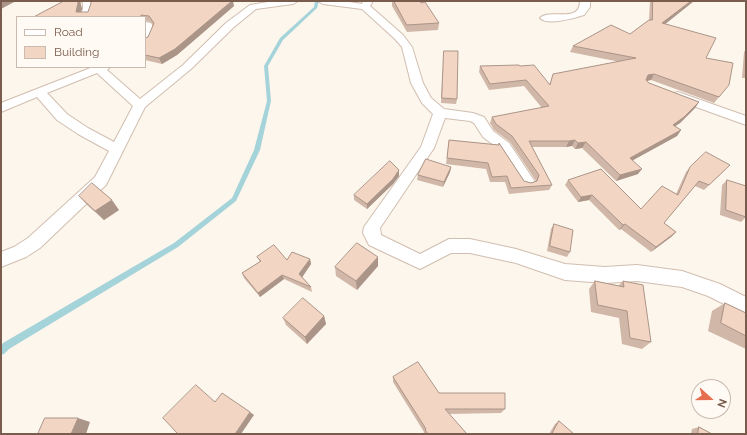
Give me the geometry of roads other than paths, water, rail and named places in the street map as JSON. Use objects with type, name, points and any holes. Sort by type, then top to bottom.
[{"type":"street","points":[[85,16],[88,9],[86,1]]},
{"type":"street","points":[[1,260],[20,252],[34,243],[101,182],[140,105],[186,67],[230,25],[253,7],[258,5],[293,1]]},
{"type":"street","points":[[323,1],[367,4],[407,47],[417,83],[426,100],[440,113],[473,117],[479,120],[488,134],[504,146],[528,182]]},
{"type":"street","points":[[545,18],[567,17],[581,14],[585,7],[585,1]]},
{"type":"street","points":[[146,25],[150,30],[146,38]]},
{"type":"street","points":[[1,108],[78,76],[102,68],[140,105]]},
{"type":"street","points":[[664,90],[746,121]]},
{"type":"street","points":[[39,92],[62,116],[83,131],[117,150]]},
{"type":"street","points":[[440,113],[427,148],[372,227],[371,233],[375,240],[420,262],[449,246],[470,246],[516,256],[565,272],[605,275],[637,273],[682,279],[714,290],[746,306]]},
{"type":"waterway","points":[[1,351],[6,346],[176,245],[234,199],[257,150],[269,101],[266,66],[281,39],[316,7],[317,1]]}]
